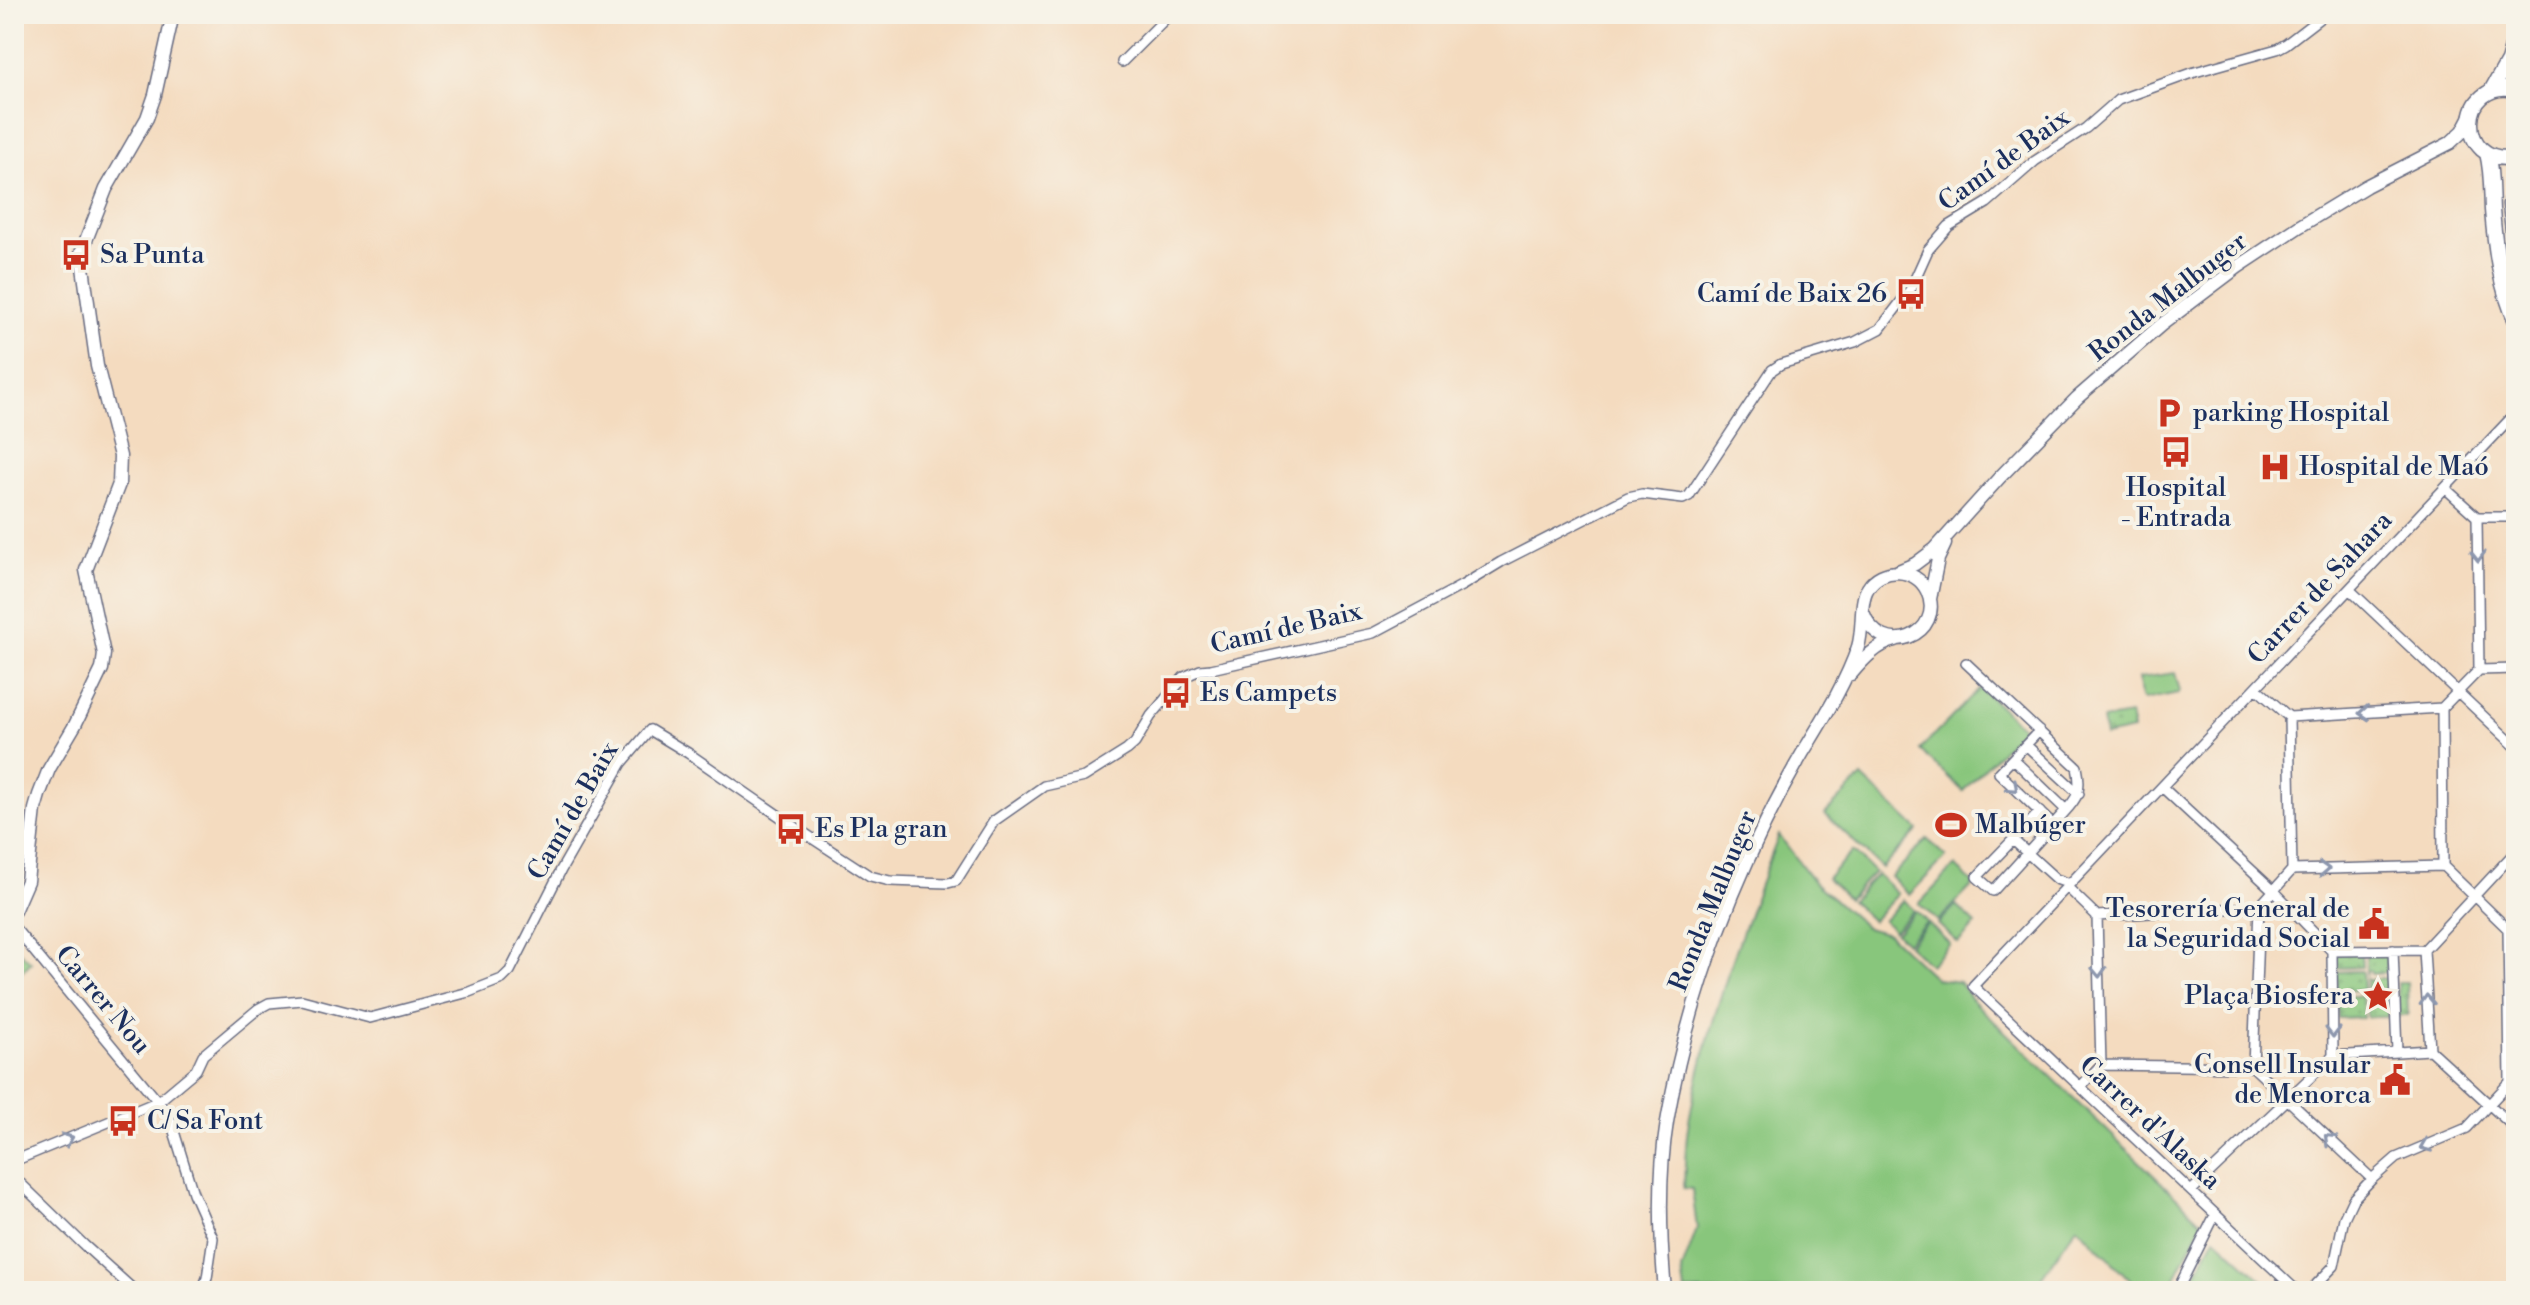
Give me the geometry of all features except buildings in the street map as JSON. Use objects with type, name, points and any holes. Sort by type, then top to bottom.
[{"type":"main road","points":[[2516,33],[2508,61],[2491,91],[2476,104],[2471,116],[2472,135],[2484,150],[2492,172],[2495,239],[2502,278],[2516,321]]},
{"type":"main road","points":[[2491,91],[2516,90]]},
{"type":"main road","points":[[2484,150],[2497,157],[2516,157]]},
{"type":"main road","points":[[2516,176],[2510,204],[2516,257]]},
{"type":"street","points":[[14,911],[27,881],[39,795],[49,769],[102,669],[104,654],[86,570],[119,484],[120,456],[97,366],[81,253],[106,189],[147,118],[173,14]]},
{"type":"street","points":[[1122,62],[1170,14]]},
{"type":"street","name":"Camí de Baix","points":[[159,1101],[196,1070],[203,1055],[258,1009],[279,1001],[314,1003],[370,1018],[469,992],[507,975],[560,871],[622,763],[650,730],[870,876],[890,881],[956,881],[994,821],[1044,786],[1084,777],[1127,750],[1171,692],[1193,671],[1373,633],[1501,562],[1628,497],[1642,494],[1683,499],[1689,496],[1772,370],[1781,364],[1855,342],[1880,329],[1910,290],[1928,250],[1949,226],[1987,203],[2035,161],[2086,128],[2118,100],[2195,72],[2277,49],[2325,14]]},
{"type":"street","name":"Ronda Malbuger","points":[[1896,572],[1922,560],[1950,534],[2077,398],[2161,325],[2238,267],[2300,226],[2366,186],[2450,143],[2463,131],[2471,116]]},
{"type":"street","points":[[2450,143],[2464,142],[2484,150]]},
{"type":"street","name":"Carrer de Sahara","points":[[1973,986],[2516,413]]},
{"type":"street","points":[[2445,488],[2477,517],[2516,517]]},
{"type":"street","points":[[2253,1067],[2259,907],[2292,870],[2289,717],[2442,708],[2479,670],[2477,517]]},
{"type":"street","name":"Ronda Malbuger","points":[[1930,600],[1938,559],[1950,534]]},
{"type":"street","points":[[1896,572],[1912,575],[1919,580],[1930,600],[1929,617],[1921,629],[1910,637],[1896,640],[1879,635],[1863,612],[1864,595],[1868,588],[1880,576],[1896,572]]},
{"type":"street","points":[[2349,589],[2516,747]]},
{"type":"street","name":"Ronda Malbuger","points":[[1665,1291],[1661,1245],[1667,1123],[1693,1007],[1728,906],[1786,782],[1842,686],[1861,638],[1863,612]]},
{"type":"street","name":"Ronda Malbuger","points":[[1842,686],[1869,655],[1896,640]]},
{"type":"street","points":[[1966,663],[2077,767],[2080,783],[2079,794],[1993,891],[1977,877],[2040,812]]},
{"type":"street","points":[[2479,670],[2516,669]]},
{"type":"street","name":"Carrer de Sahara","points":[[2256,688],[2289,717]]},
{"type":"street","points":[[2310,1291],[2334,1266],[2344,1218],[2353,1199],[2372,1179],[2396,1158],[2467,1128],[2513,1082],[2512,929],[2443,866],[2442,708]]},
{"type":"street","points":[[2039,731],[1999,773],[2053,825]]},
{"type":"street","points":[[2026,745],[2079,794]]},
{"type":"street","points":[[2013,759],[2066,810]]},
{"type":"street","points":[[2162,787],[2274,891],[2332,951],[2333,1056]]},
{"type":"street","points":[[2013,840],[2097,916],[2259,907]]},
{"type":"street","points":[[2516,851],[2424,950],[2430,1050],[2516,1129]]},
{"type":"street","points":[[2292,870],[2443,866]]},
{"type":"street","points":[[2080,1087],[2101,1065],[2097,916]]},
{"type":"street","name":"Carrer Nou","points":[[14,927],[169,1115],[193,1193],[213,1238],[202,1291]]},
{"type":"street","points":[[2393,950],[2397,1052]]},
{"type":"street","points":[[2332,951],[2424,950]]},
{"type":"street","name":"Carrer d'Alaska","points":[[1973,986],[2297,1291]]},
{"type":"street","points":[[2191,1191],[2333,1056],[2430,1050]]},
{"type":"street","points":[[2101,1065],[2253,1067],[2372,1179]]},
{"type":"street","points":[[14,1161],[159,1101]]},
{"type":"street","points":[[14,1177],[135,1291]]},
{"type":"street","points":[[2177,1291],[2215,1215]]},
{"type":"green space","points":[[2175,673],[2178,693],[2141,698],[2139,678]]},
{"type":"green space","points":[[1980,688],[2023,728],[1963,791],[1920,750]]},
{"type":"green space","points":[[2130,715],[2133,730],[2105,736],[2102,720]]},
{"type":"green space","points":[[1862,777],[1918,830],[1882,868],[1825,814]]},
{"type":"green space","points":[[1779,835],[1815,883],[1867,928],[1888,934],[1936,979],[1959,982],[1970,998],[2203,1223],[2168,1291],[2141,1291],[2077,1226],[2032,1291],[1685,1291],[1682,1270],[1697,1229],[1692,1189],[1684,1188],[1689,1121],[1716,1012]]},
{"type":"green space","points":[[1927,839],[1946,857],[1909,895],[1891,877]]},
{"type":"green space","points":[[1853,851],[1874,872],[1848,899],[1827,878]]},
{"type":"green space","points":[[1955,866],[1974,884],[1938,921],[1919,904]]},
{"type":"green space","points":[[1877,874],[1898,894],[1872,921],[1851,901]]},
{"type":"green space","points":[[1903,900],[1914,910],[1894,931],[1883,921]]},
{"type":"green space","points":[[1956,905],[1976,924],[1958,943],[1938,924]]},
{"type":"green space","points":[[1916,911],[1927,922],[1906,943],[1896,933]]},
{"type":"green space","points":[[1928,923],[1950,944],[1930,965],[1908,945]]},
{"type":"green space","points":[[14,947],[31,962],[18,976],[14,973]]},
{"type":"green space","points":[[2361,953],[2362,967],[2336,968],[2336,954]]},
{"type":"green space","points":[[2366,953],[2386,953],[2386,973],[2371,974],[2368,971],[2366,974]]},
{"type":"green space","points":[[2362,971],[2363,990],[2337,991],[2336,972]]},
{"type":"green space","points":[[2366,979],[2387,979],[2388,1017],[2367,1017]]},
{"type":"green space","points":[[2398,982],[2407,982],[2408,1016],[2399,1016]]},
{"type":"green space","points":[[2337,996],[2362,996],[2363,1017],[2338,1018]]},
{"type":"green space","points":[[2215,1237],[2274,1291],[2187,1291]]},
{"type":"place","name":"Sa Punta","points":[[76,255]]},
{"type":"place","name":"Camí de Baix 26","points":[[1911,294]]},
{"type":"place","name":"parking Hospital","points":[[2169,413]]},
{"type":"place","name":"Hospital - Entrada","points":[[2176,452]]},
{"type":"place","name":"Hospital de Maó","points":[[2275,467]]},
{"type":"place","name":"Es Campets","points":[[1176,693]]},
{"type":"place","name":"Malbúger","points":[[1951,825]]},
{"type":"place","name":"Es Pla gran","points":[[791,829]]},
{"type":"place","name":"Tesorería General de la Seguridad Social","points":[[2374,924]]},
{"type":"place","name":"Plaça Biosfera","points":[[2378,996]]},
{"type":"place","name":"Consell Insular de Menorca","points":[[2395,1080]]},
{"type":"place","name":"C/ Sa Font","points":[[123,1121]]}]
